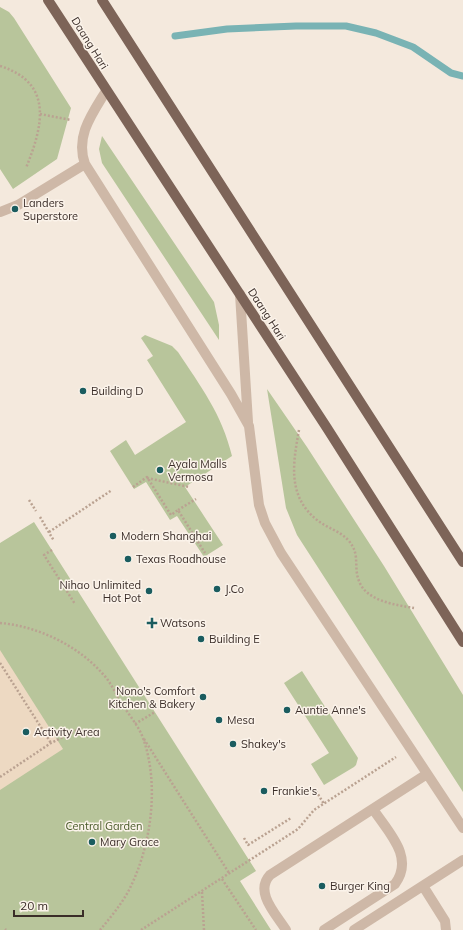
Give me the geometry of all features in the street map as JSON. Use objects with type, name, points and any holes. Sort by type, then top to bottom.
[{"type":"main road","name":"Daang Hari","points":[[48,0],[336,441],[463,642]]},
{"type":"main road","points":[[102,0],[463,562]]},
{"type":"lane","points":[[106,91],[87,123],[81,145],[85,164],[231,394],[248,426]]},
{"type":"lane","points":[[0,212],[18,205],[85,164]]},
{"type":"lane","points":[[240,294],[248,426],[255,486],[265,523],[281,553],[463,828]]},
{"type":"lane","points":[[286,930],[263,891],[266,879],[427,774]]},
{"type":"lane","points":[[324,930],[394,884],[400,877],[403,860],[401,852],[373,809]]},
{"type":"lane","points":[[354,930],[463,860]]},
{"type":"lane","points":[[422,886],[445,921],[446,930]]},
{"type":"path","points":[[0,66],[19,74],[32,86],[40,100],[40,114],[36,140],[26,168]]},
{"type":"path","points":[[40,114],[87,123]]},
{"type":"path","points":[[299,430],[293,476],[299,495],[308,511],[317,520],[348,539],[357,557],[358,580],[364,589],[382,601],[414,608]]},
{"type":"path","points":[[147,477],[171,515],[196,499]]},
{"type":"path","points":[[133,487],[147,477],[189,487]]},
{"type":"path","points":[[49,532],[112,490]]},
{"type":"path","points":[[29,500],[36,511]]},
{"type":"path","points":[[178,510],[205,553]]},
{"type":"path","points":[[40,517],[54,540]]},
{"type":"path","points":[[52,550],[44,555],[75,604]]},
{"type":"path","points":[[0,623],[29,628],[71,647],[88,659],[103,673],[119,699]]},
{"type":"path","points":[[0,663],[51,743]]},
{"type":"path","points":[[124,707],[229,873]]},
{"type":"path","points":[[135,724],[155,712]]},
{"type":"path","points":[[0,777],[51,743],[81,728]]},
{"type":"path","points":[[100,930],[120,905],[128,891],[135,876],[146,841],[150,820],[151,778],[143,737]]},
{"type":"path","points":[[142,930],[298,829],[314,810],[410,749]]},
{"type":"path","points":[[316,791],[324,804]]},
{"type":"path","points":[[244,838],[248,845],[291,818]]},
{"type":"path","points":[[222,879],[256,930]]},
{"type":"path","points":[[202,892],[204,930]]},
{"type":"green space","points":[[0,7],[9,12],[14,18],[71,108],[57,159],[13,189],[0,169]]},
{"type":"green space","points":[[102,136],[214,302],[219,325],[219,340],[102,163],[99,149]]},
{"type":"green space","points":[[145,335],[172,346],[178,352],[203,389],[217,414],[228,441],[232,456],[185,487],[223,545],[204,557],[177,516],[170,520],[146,482],[134,489],[110,451],[126,440],[135,455],[186,422],[147,360],[153,356],[141,338]]},
{"type":"green space","points":[[267,389],[307,447],[384,566],[463,695],[463,792],[297,535],[286,508]]},
{"type":"green space","name":"Central Garden","points":[[34,522],[256,871],[240,881],[271,930],[0,930],[0,543]]},
{"type":"green space","points":[[302,671],[358,758],[354,767],[324,785],[311,764],[329,753],[284,683]]},
{"type":"shaded area","name":"Activity Area","points":[[0,650],[63,749],[0,790]]},
{"type":"waterway","points":[[175,36],[227,29],[296,26],[346,26],[376,33],[413,47],[451,73],[463,76]]},
{"type":"place","name":"Landers Superstore","points":[[15,209]]},
{"type":"place","name":"Building D","points":[[83,391]]},
{"type":"place","name":"Ayala Malls Vermosa","points":[[160,470]]},
{"type":"place","name":"Modern Shanghai","points":[[113,536]]},
{"type":"place","name":"Texas Roadhouse","points":[[128,559]]},
{"type":"place","name":"J.Co","points":[[217,589]]},
{"type":"place","name":"Nihao Unlimited Hot Pot","points":[[149,591]]},
{"type":"place","name":"Watsons","points":[[152,623]]},
{"type":"place","name":"Building E","points":[[201,639]]},
{"type":"place","name":"Nono's Comfort Kitchen & Bakery","points":[[203,697]]},
{"type":"place","name":"Auntie Anne's","points":[[287,710]]},
{"type":"place","name":"Mesa","points":[[219,720]]},
{"type":"place","name":"Activity Area","points":[[26,732]]},
{"type":"place","name":"Shakey's","points":[[233,744]]},
{"type":"place","name":"Frankie's","points":[[264,791]]},
{"type":"place","name":"Mary Grace","points":[[92,842]]},
{"type":"place","name":"Burger King","points":[[322,886]]}]
